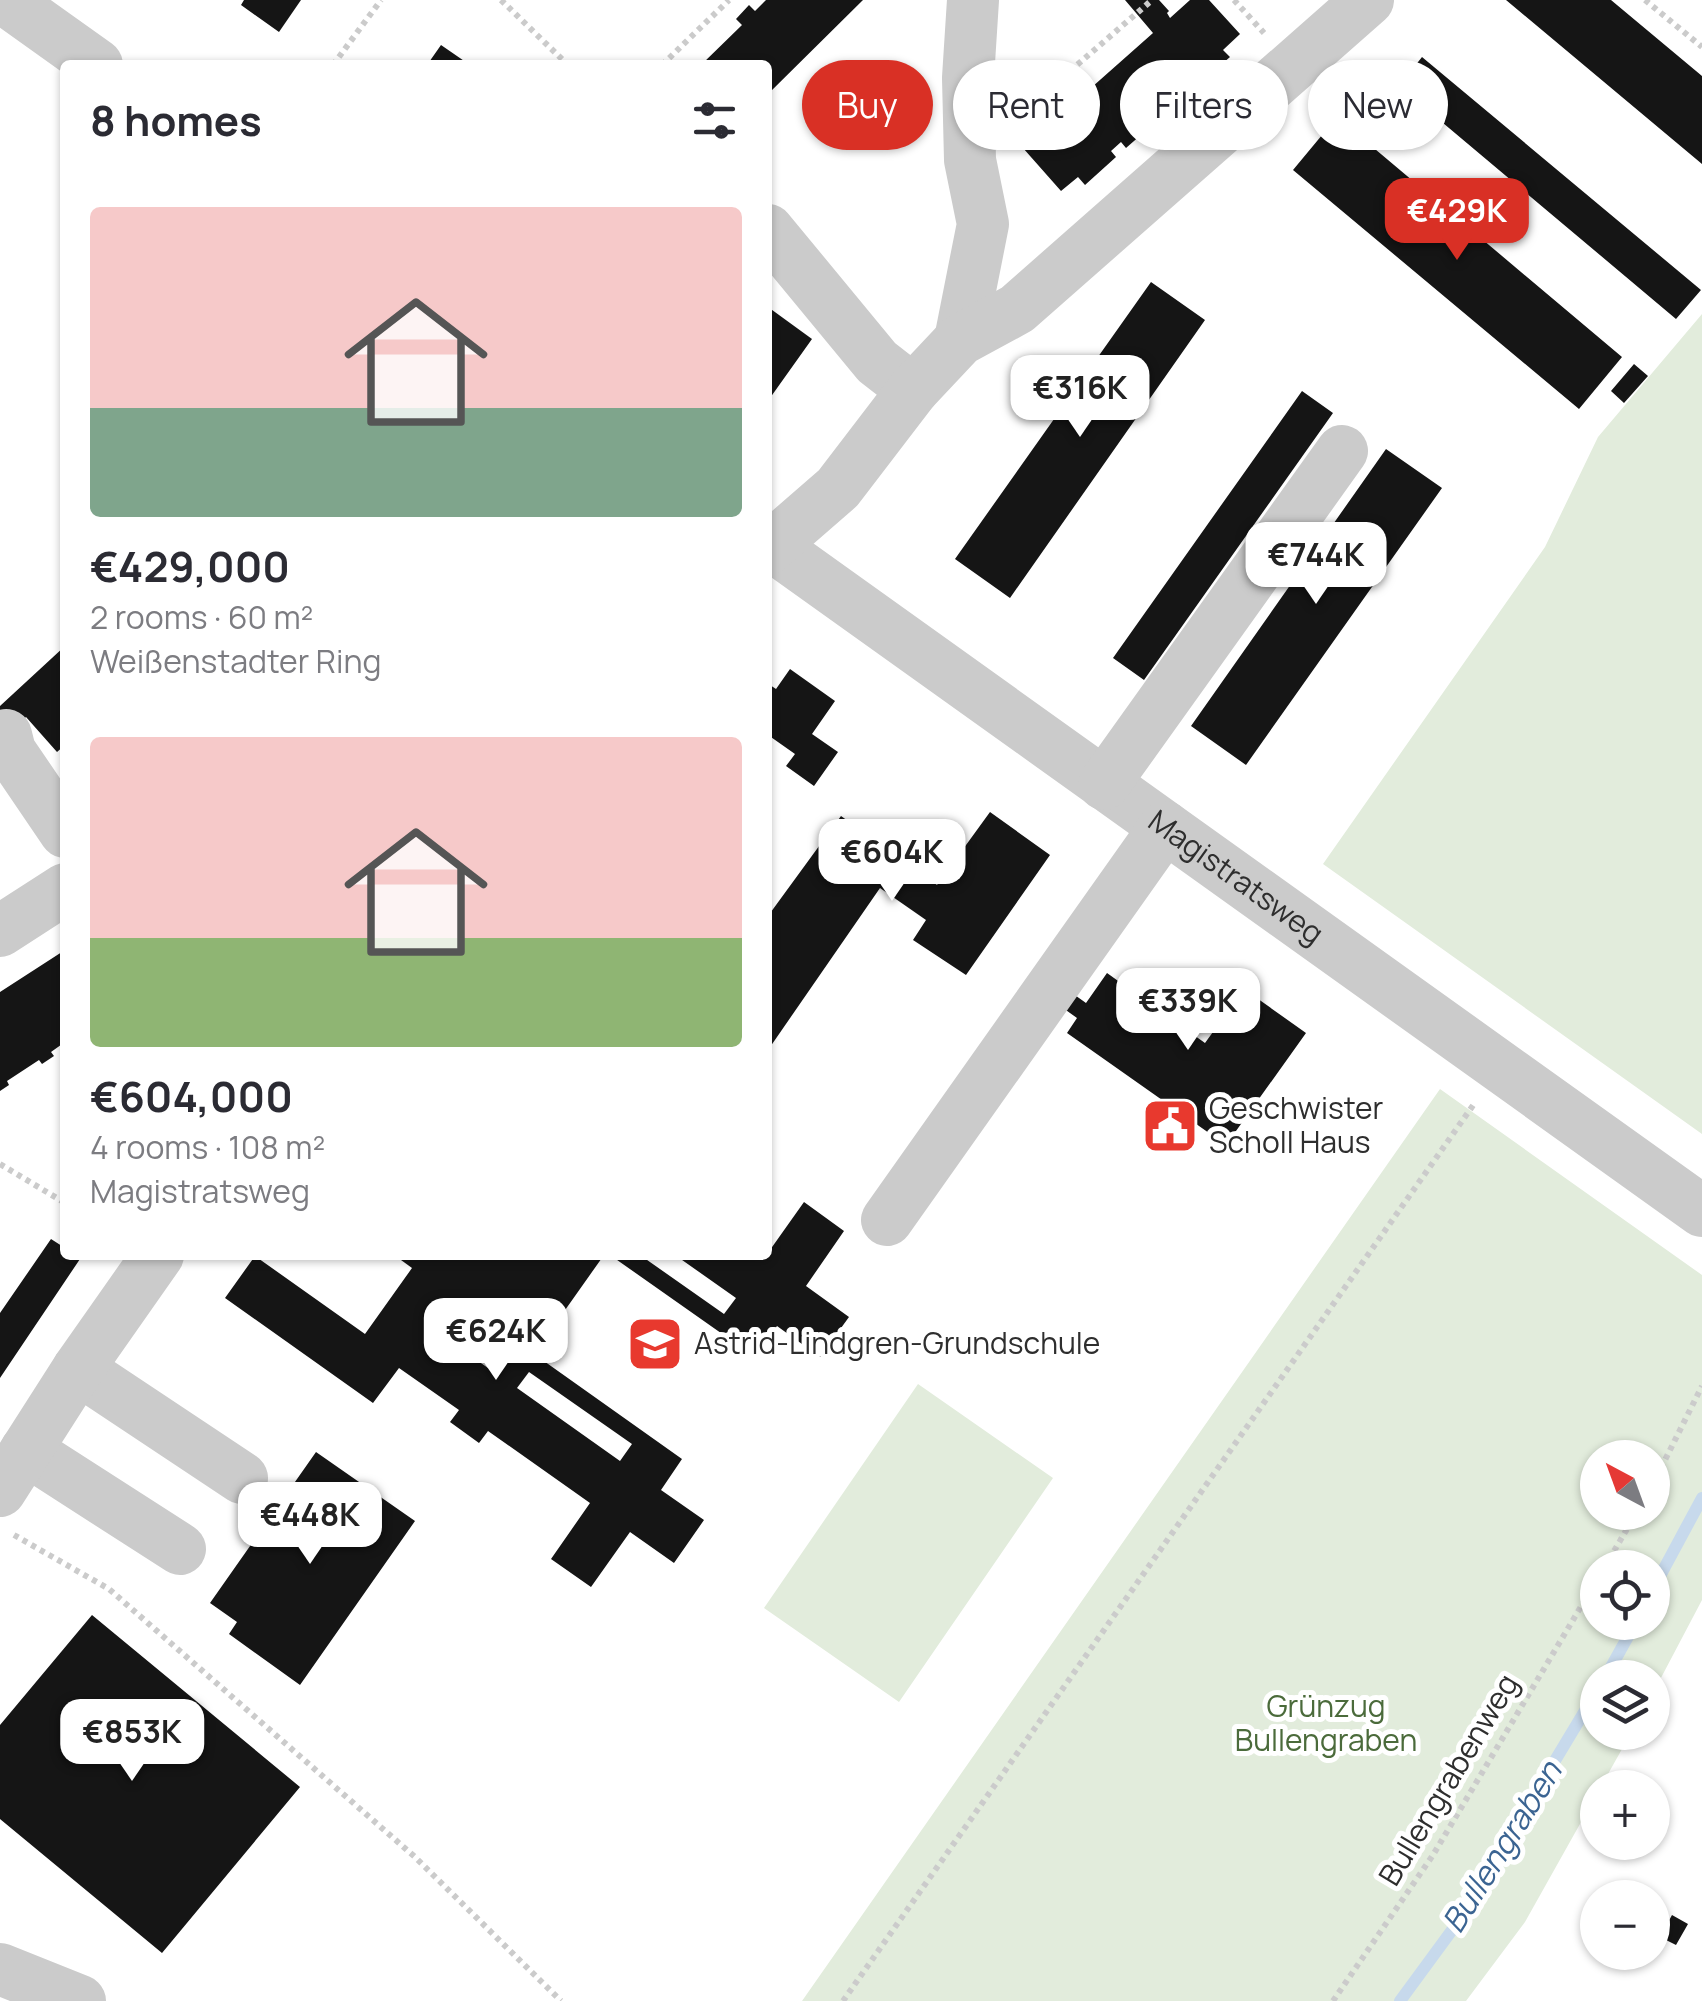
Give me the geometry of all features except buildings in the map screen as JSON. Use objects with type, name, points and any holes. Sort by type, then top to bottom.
[{"type":"street","points":[[6,0],[90,60]]},
{"type":"street","points":[[960,340],[983,224],[970,160],[968,78],[973,0]]},
{"type":"street","points":[[772,543],[838,488],[914,390],[960,340],[1017,309],[1368,0]]},
{"type":"street","points":[[983,224],[1016,253],[1064,264]]},
{"type":"street","points":[[772,235],[876,362],[914,390]]},
{"type":"street","points":[[1104,784],[1342,451]]},
{"type":"street","name":"Magistratsweg","points":[[772,548],[1702,1211]]},
{"type":"street","points":[[6,734],[10,751],[60,825]]},
{"type":"street","points":[[887,1220],[1165,827]]},
{"type":"street","points":[[0,931],[60,891]]},
{"type":"street","points":[[154,1260],[78,1369],[12,1491],[180,1549]]},
{"type":"street","points":[[78,1369],[242,1478]]},
{"type":"street","points":[[0,1969],[80,2001]]},
{"type":"path","points":[[337,60],[380,0]]},
{"type":"path","points":[[501,0],[563,60]]},
{"type":"path","points":[[667,60],[729,0]]},
{"type":"path","points":[[1083,60],[1152,0]]},
{"type":"path","points":[[1234,0],[1271,41]]},
{"type":"path","points":[[1646,0],[1702,47]]},
{"type":"path","points":[[843,2001],[1474,1103]]},
{"type":"path","points":[[0,1164],[60,1200]]},
{"type":"path","points":[[1670,1450],[1702,1386]]},
{"type":"path","points":[[12,1491],[109,1589],[415,1857],[561,2001]]},
{"type":"path","name":"Bullengrabenweg","points":[[1333,2001],[1433,1855],[1580,1608]]},
{"type":"green space","points":[[1702,314],[1702,1134],[1323,864],[1545,547],[1598,437]]},
{"type":"green space","name":"Grünzug Bullengraben","points":[[1440,1089],[1702,1275],[1702,1600],[1670,1661],[1580,1660],[1580,1750],[1621,1750],[1610,1770],[1580,1770],[1580,1824],[1525,1922],[1466,2001],[802,2001]]},
{"type":"green space","points":[[918,1384],[1053,1478],[899,1702],[764,1608]]},
{"type":"waterway","name":"Bullengraben","points":[[1670,1558],[1702,1498]]},
{"type":"waterway","name":"Bullengraben","points":[[1615,1660],[1626,1640]]},
{"type":"waterway","name":"Bullengraben","points":[[1400,2001],[1458,1922],[1580,1719]]},
{"type":"place","name":"Geschwister Scholl Haus","points":[[1170,1126]]},
{"type":"place","name":"Astrid-Lindgren-Grundschule","points":[[655,1344]]}]
